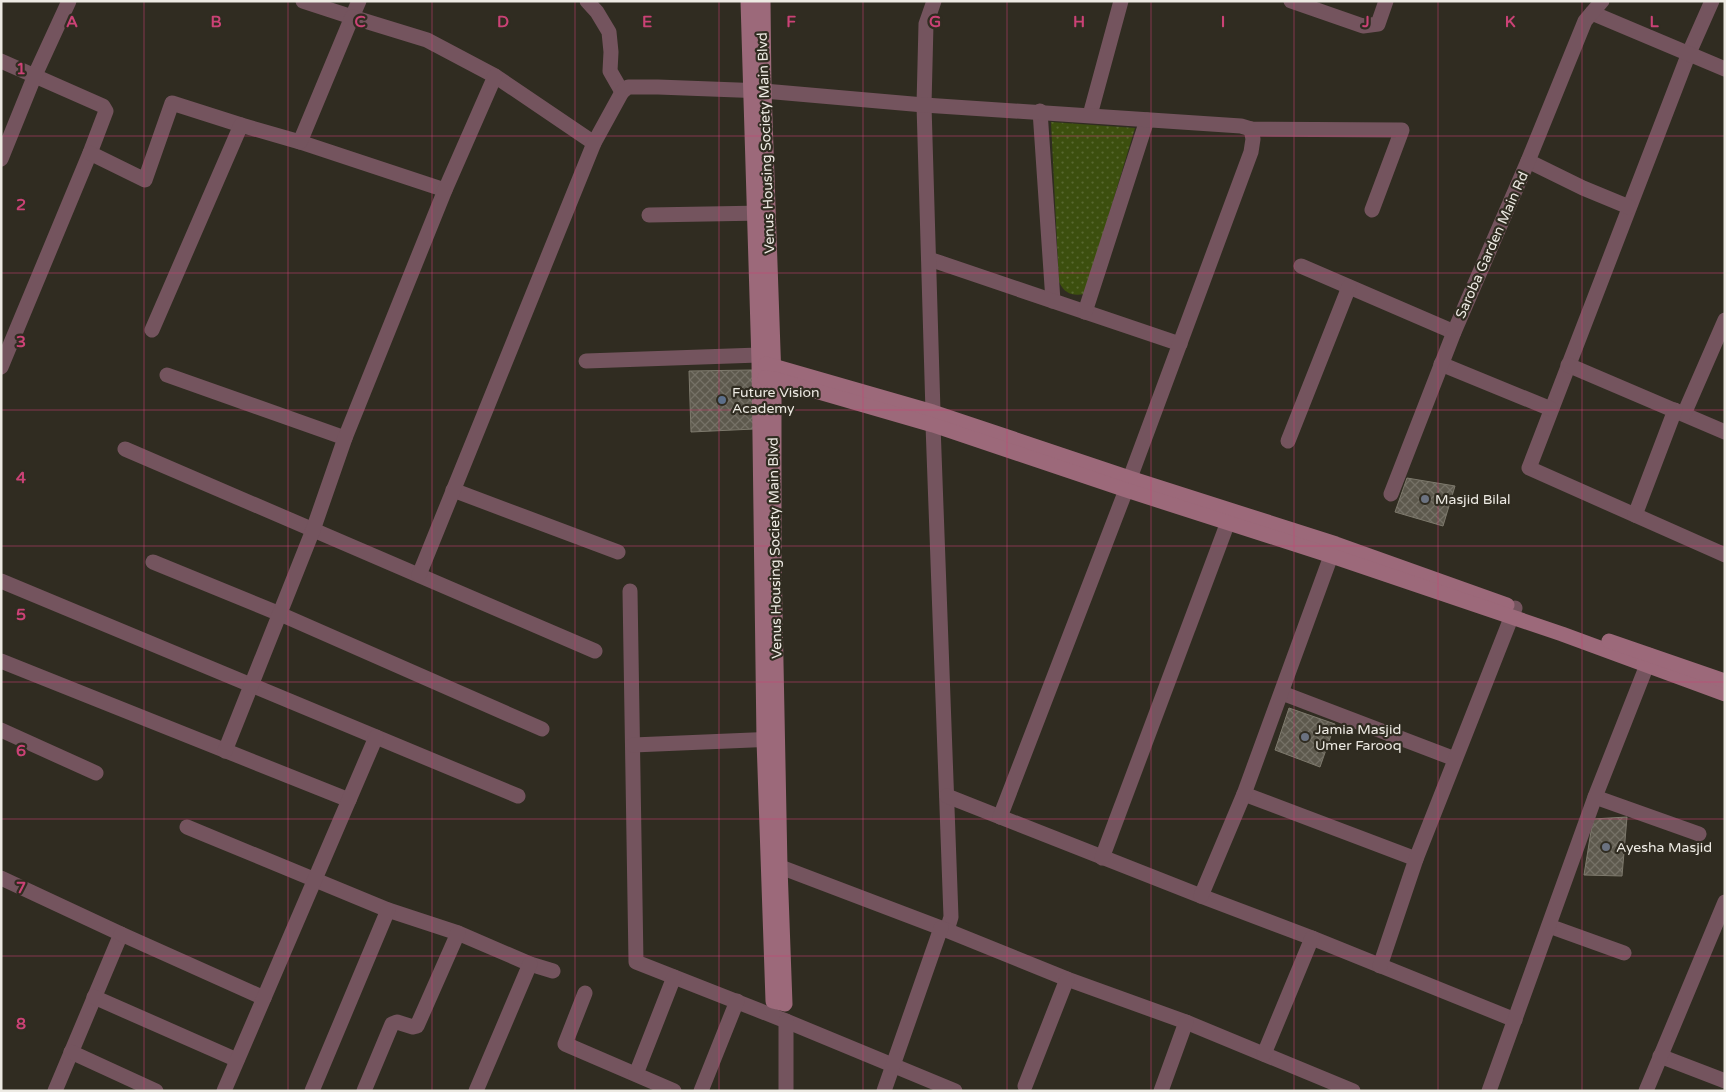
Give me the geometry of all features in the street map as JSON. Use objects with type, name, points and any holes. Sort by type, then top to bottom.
[{"type":"street","points":[[1,159],[68,1]]},
{"type":"street","points":[[303,1],[427,40],[495,76],[594,143]]},
{"type":"street","points":[[300,142],[359,1]]},
{"type":"street","points":[[587,1],[597,12],[609,32],[610,71],[622,92]]},
{"type":"street","name":"Venus Housing Society Main Blvd","points":[[748,1],[757,90],[765,368],[774,551],[771,740],[779,1003]]},
{"type":"street","name":"Venus Housing Society Main Blvd","points":[[757,90],[763,1]]},
{"type":"street","points":[[884,1091],[892,1065],[944,929],[951,917],[924,104],[926,24],[934,1]]},
{"type":"street","points":[[1090,114],[1120,1]]},
{"type":"street","points":[[1291,1],[1363,26],[1378,24],[1386,1]]},
{"type":"street","name":"Saroba Garden Main Rd","points":[[1391,494],[1454,332],[1528,161],[1584,21],[1602,1]]},
{"type":"street","points":[[1712,1],[1689,54],[1629,207],[1529,468],[1725,555]]},
{"type":"street","points":[[1592,13],[1725,68]]},
{"type":"street","points":[[1,61],[103,106],[106,111],[1,368]]},
{"type":"street","points":[[225,751],[313,530],[345,438],[446,190],[495,76]]},
{"type":"street","points":[[419,575],[594,143],[622,92],[628,87],[757,90],[924,104],[1090,114],[1241,126],[1251,129],[1402,130],[1372,210]]},
{"type":"street","points":[[90,153],[145,180],[172,103],[300,142],[446,190]]},
{"type":"street","points":[[1040,112],[1053,301]]},
{"type":"street","points":[[1085,312],[1147,120]]},
{"type":"street","points":[[152,330],[241,125]]},
{"type":"street","points":[[1000,817],[1128,484],[1251,152],[1253,139],[1251,129]]},
{"type":"street","points":[[1528,161],[1583,188],[1629,207]]},
{"type":"street","points":[[649,215],[762,213]]},
{"type":"street","points":[[928,259],[1180,344]]},
{"type":"street","points":[[1301,266],[1454,332]]},
{"type":"street","points":[[1288,441],[1349,287]]},
{"type":"street","points":[[1635,515],[1680,412],[1725,320]]},
{"type":"street","points":[[586,361],[765,368],[933,418],[1128,484],[1334,550],[1513,613],[1562,634],[1725,681]]},
{"type":"street","points":[[1441,364],[1551,409]]},
{"type":"street","points":[[1568,365],[1725,432]]},
{"type":"street","points":[[167,375],[345,438]]},
{"type":"street","points":[[125,449],[595,651]]},
{"type":"street","points":[[453,490],[618,552]]},
{"type":"street","points":[[1102,858],[1230,517]]},
{"type":"street","points":[[1200,896],[1244,794],[1334,550]]},
{"type":"street","points":[[153,562],[280,614],[542,729]]},
{"type":"street","points":[[1,581],[518,796]]},
{"type":"street","points":[[630,591],[636,962],[786,1020],[955,1091]]},
{"type":"street","points":[[1380,966],[1416,859],[1513,613]]},
{"type":"street","points":[[1648,660],[1725,694]]},
{"type":"street","points":[[1489,1091],[1595,797],[1648,660]]},
{"type":"street","points":[[1,661],[349,800]]},
{"type":"street","points":[[1282,692],[1455,759]]},
{"type":"street","points":[[1,730],[96,773]]},
{"type":"street","points":[[224,1091],[376,737]]},
{"type":"street","points":[[633,745],[771,740]]},
{"type":"street","points":[[1244,794],[1416,859]]},
{"type":"street","points":[[947,796],[1102,858],[1312,938],[1515,1020]]},
{"type":"street","points":[[1595,797],[1699,834]]},
{"type":"street","points":[[187,827],[314,881],[388,910],[458,933],[530,964],[554,971]]},
{"type":"street","points":[[774,865],[944,929],[1067,979],[1186,1022],[1347,1089]]},
{"type":"street","points":[[1,878],[264,998]]},
{"type":"street","points":[[1646,1091],[1725,902]]},
{"type":"street","points":[[312,1091],[388,910]]},
{"type":"street","points":[[1549,926],[1624,953]]},
{"type":"street","points":[[364,1091],[392,1024],[397,1022],[413,1027],[416,1026],[458,933]]},
{"type":"street","points":[[55,1091],[121,934]]},
{"type":"street","points":[[1264,1054],[1312,938]]},
{"type":"street","points":[[476,1091],[530,964]]},
{"type":"street","points":[[636,1074],[674,977]]},
{"type":"street","points":[[1024,1086],[1067,979]]},
{"type":"street","points":[[585,993],[565,1044],[674,1091]]},
{"type":"street","points":[[94,997],[237,1060]]},
{"type":"street","points":[[701,1091],[737,1001]]},
{"type":"street","points":[[786,1020],[786,1091]]},
{"type":"street","points":[[1161,1091],[1186,1022]]},
{"type":"street","points":[[71,1052],[156,1091]]},
{"type":"street","points":[[1660,1056],[1725,1080]]},
{"type":"green space","points":[[1051,122],[1135,128],[1085,294],[1076,295],[1069,293],[1059,282]]},
{"type":"building","name":"Future Vision Academy","points":[[752,370],[754,429],[691,432],[689,371]]},
{"type":"building","name":"Masjid Bilal","points":[[1407,478],[1455,486],[1443,526],[1395,512]]},
{"type":"building","name":"Jamia Masjid Umer Farooq","points":[[1289,708],[1335,724],[1320,767],[1275,750]]},
{"type":"building","name":"Ayesha Masjid","points":[[1627,817],[1622,876],[1584,875],[1593,819]]},
{"type":"place","name":"Future Vision Academy","points":[[722,400]]},
{"type":"place","name":"Masjid Bilal","points":[[1425,499]]},
{"type":"place","name":"Jamia Masjid Umer Farooq","points":[[1305,737]]},
{"type":"place","name":"Ayesha Masjid","points":[[1606,847]]}]
